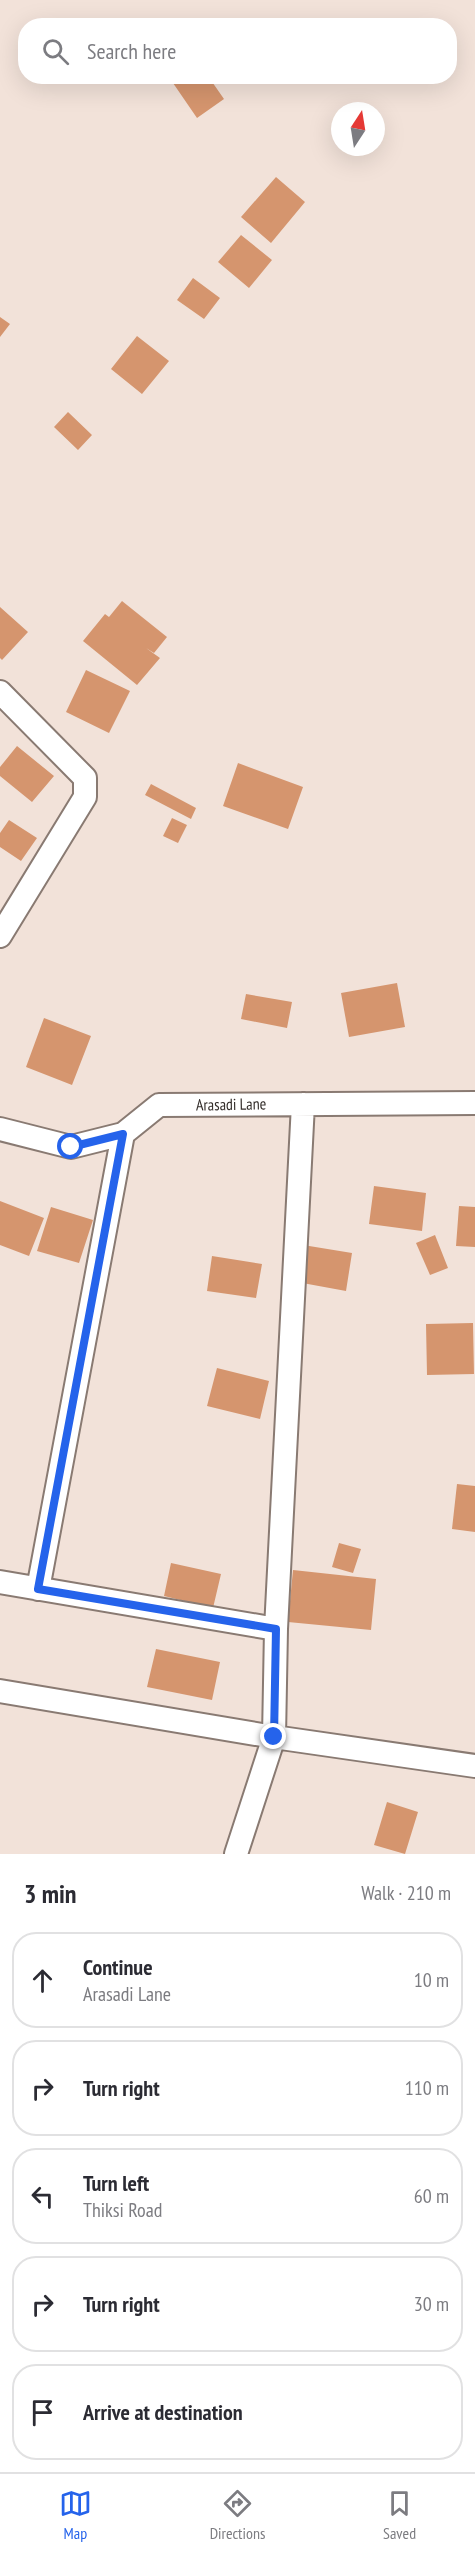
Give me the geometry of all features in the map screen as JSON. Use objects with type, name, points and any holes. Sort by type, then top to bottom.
[{"type":"street","points":[[0,692],[85,778],[85,797],[0,936]]},
{"type":"street","name":"Arasadi Lane","points":[[0,1129],[71,1147],[123,1134],[159,1105],[475,1103]]},
{"type":"street","points":[[236,1854],[274,1737],[276,1629],[303,1104]]},
{"type":"street","points":[[38,1589],[123,1134]]},
{"type":"street","points":[[0,1582],[276,1629]]},
{"type":"street","points":[[0,1691],[274,1737],[475,1766]]},
{"type":"building","points":[[174,84],[214,84],[224,99],[197,118]]},
{"type":"building","points":[[276,177],[305,202],[271,243],[241,217]]},
{"type":"building","points":[[241,235],[272,260],[249,288],[218,262]]},
{"type":"building","points":[[193,278],[220,298],[204,319],[177,300]]},
{"type":"building","points":[[0,317],[10,324],[0,337]]},
{"type":"building","points":[[137,336],[169,361],[142,394],[111,369]]},
{"type":"building","points":[[68,412],[92,435],[78,450],[54,427]]},
{"type":"building","points":[[122,601],[167,637],[154,653],[146,648],[160,658],[137,685],[83,641],[105,614],[109,617]]},
{"type":"building","points":[[0,607],[28,632],[2,660],[0,658]]},
{"type":"building","points":[[86,670],[130,691],[109,733],[66,712]]},
{"type":"building","points":[[17,746],[54,776],[32,802],[0,776],[0,767]]},
{"type":"building","points":[[238,763],[303,787],[288,829],[223,806]]},
{"type":"building","points":[[151,784],[196,808],[191,819],[145,795]]},
{"type":"building","points":[[172,818],[187,825],[178,843],[163,836]]},
{"type":"building","points":[[9,820],[37,838],[21,861],[0,847],[0,833]]},
{"type":"building","points":[[397,983],[405,1027],[349,1037],[341,993]]},
{"type":"building","points":[[246,994],[292,1002],[287,1028],[241,1019]]},
{"type":"building","points":[[44,1018],[91,1036],[72,1085],[26,1067]]},
{"type":"building","points":[[374,1186],[426,1193],[422,1231],[369,1224]]},
{"type":"building","points":[[0,1201],[44,1218],[29,1256],[0,1245]]},
{"type":"building","points":[[459,1206],[475,1207],[475,1247],[456,1246]]},
{"type":"building","points":[[51,1207],[93,1220],[79,1263],[37,1251]]},
{"type":"building","points":[[435,1235],[448,1268],[430,1275],[416,1243]]},
{"type":"building","points":[[303,1245],[352,1253],[346,1291],[297,1282]]},
{"type":"building","points":[[212,1256],[262,1264],[256,1298],[207,1291]]},
{"type":"building","points":[[473,1323],[474,1374],[427,1375],[426,1324]]},
{"type":"building","points":[[217,1368],[269,1381],[260,1419],[207,1406]]},
{"type":"building","points":[[457,1484],[475,1486],[475,1532],[452,1529]]},
{"type":"building","points":[[339,1543],[361,1549],[353,1573],[332,1567]]},
{"type":"building","points":[[171,1563],[221,1574],[213,1608],[164,1596]]},
{"type":"building","points":[[293,1570],[376,1579],[371,1630],[288,1622]]},
{"type":"building","points":[[156,1649],[220,1662],[212,1700],[147,1687]]},
{"type":"building","points":[[387,1802],[418,1812],[405,1854],[374,1845]]},
{"type":"route","points":[[71,1147],[123,1134],[38,1589],[276,1629],[274,1737]]}]
